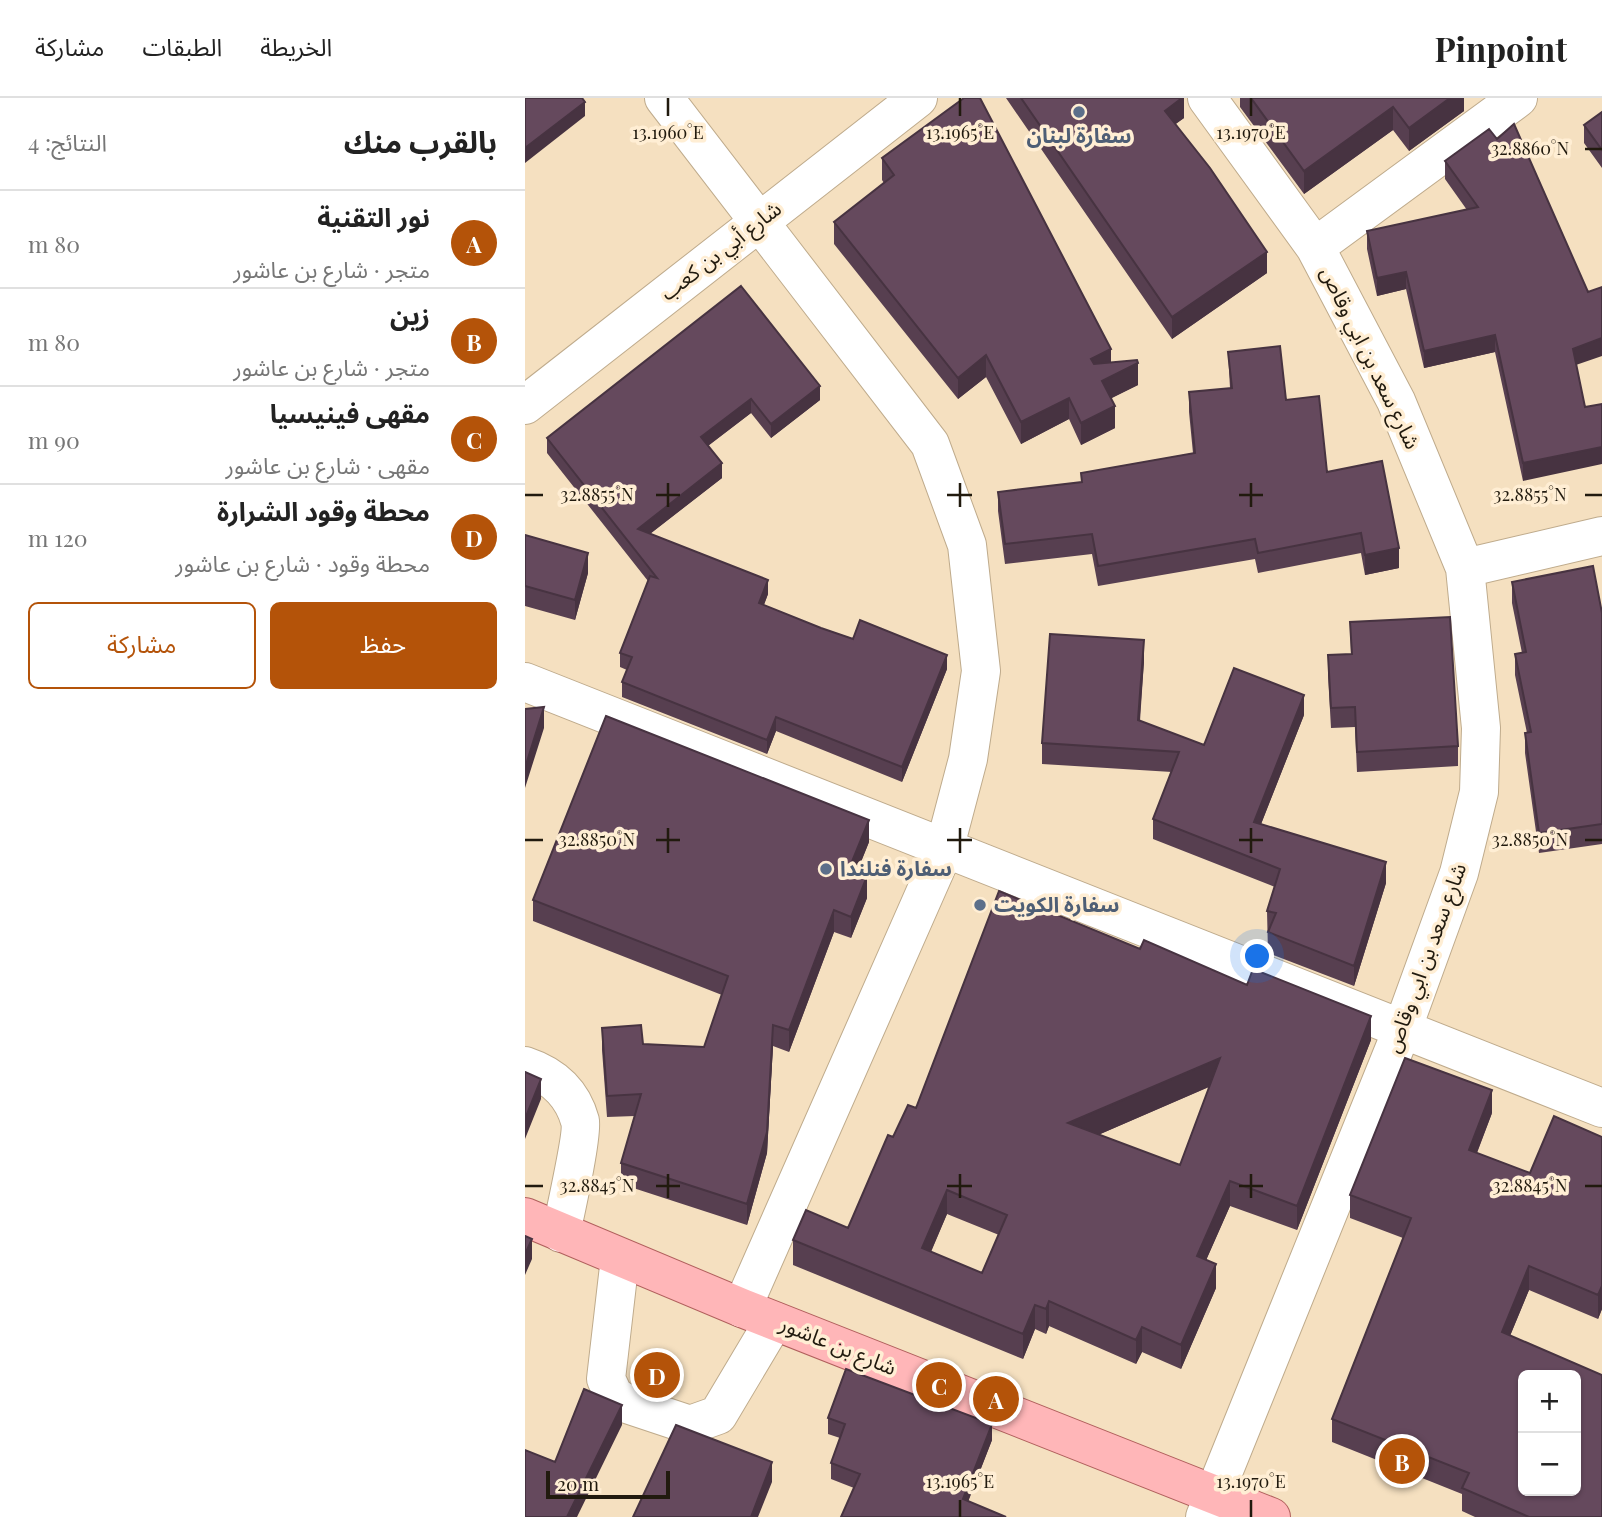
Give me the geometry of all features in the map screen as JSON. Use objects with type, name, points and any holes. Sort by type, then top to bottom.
[{"type":"main road","name":"شارع بن عاشور","points":[[525,1217],[1210,1506],[1271,1517]]},
{"type":"street","points":[[620,1258],[606,1379],[614,1396],[627,1404],[690,1425],[718,1415],[944,850],[968,759],[981,671],[967,545],[930,444],[664,98]]},
{"type":"street","name":"شارع أبي بن كعب","points":[[525,405],[918,98]]},
{"type":"street","name":"شارع سعد بن ابي وقاص","points":[[1207,98],[1315,247],[1396,401],[1465,568],[1481,728],[1479,792],[1459,873],[1402,1030],[1210,1506]]},
{"type":"street","points":[[1315,247],[1518,98]]},
{"type":"street","points":[[1465,568],[1602,536]]},
{"type":"street","points":[[525,682],[944,850],[1602,1108]]},
{"type":"street","points":[[525,1066],[540,1071],[567,1090],[581,1123],[561,1233]]},
{"type":"building","points":[[525,98],[582,98],[585,102],[525,148]]},
{"type":"building","points":[[964,98],[980,98],[1111,349],[1091,359],[1094,364],[1137,360],[1138,363],[1102,381],[1115,406],[1081,423],[1069,398],[1021,422],[986,355],[958,378],[834,222],[894,175],[882,158]]},
{"type":"building","points":[[1021,98],[1182,98],[1165,111],[1210,168],[1267,252],[1172,317]]},
{"type":"building","points":[[1251,98],[1450,98],[1409,128],[1393,107],[1304,171]]},
{"type":"building","points":[[1602,112],[1602,150],[1584,125]]},
{"type":"building","points":[[1514,124],[1588,292],[1602,287],[1602,338],[1573,349],[1585,407],[1602,404],[1602,447],[1523,463],[1495,335],[1424,351],[1406,272],[1377,278],[1367,231],[1478,207],[1445,161],[1489,129],[1497,139]]},
{"type":"building","points":[[741,286],[820,386],[771,424],[751,399],[701,437],[722,463],[638,529],[768,580],[759,603],[853,639],[860,620],[947,655],[902,767],[776,717],[767,740],[622,682],[632,657],[620,653],[650,576],[657,578],[547,438]]},
{"type":"building","points":[[1280,346],[1286,400],[1319,396],[1327,472],[1382,461],[1399,548],[1365,555],[1361,533],[1258,553],[1255,539],[1098,566],[1092,534],[1005,544],[998,492],[1082,482],[1081,473],[1195,453],[1189,392],[1232,388],[1228,352]]},
{"type":"building","points":[[525,535],[588,553],[575,600],[525,586]]},
{"type":"building","points":[[1593,566],[1602,613],[1602,824],[1539,833],[1525,733],[1531,732],[1515,654],[1526,652],[1512,582]]},
{"type":"building","points":[[1450,617],[1458,746],[1357,752],[1355,707],[1331,708],[1328,655],[1352,654],[1350,622]]},
{"type":"building","points":[[1050,634],[1144,640],[1138,720],[1204,745],[1234,668],[1304,695],[1254,822],[1386,862],[1354,966],[1268,932],[1276,913],[1267,911],[1280,869],[1153,819],[1179,752],[1042,743]]},
{"type":"building","points":[[544,707],[525,768],[525,709]]},
{"type":"building","points":[[606,716],[869,820],[849,869],[867,876],[851,917],[834,910],[789,1030],[773,1025],[767,1132],[747,1204],[621,1163],[641,1094],[607,1096],[602,1028],[641,1025],[643,1044],[704,1047],[728,976],[533,900]]},
{"type":"building","points":[[999,891],[1140,949],[1144,940],[1247,985],[1253,969],[1371,1016],[1297,1206],[1230,1181],[1197,1256],[1216,1264],[1181,1345],[1142,1327],[1136,1340],[1049,1301],[1046,1309],[1035,1305],[1023,1334],[793,1240],[806,1210],[848,1228],[888,1135],[893,1137],[908,1105],[916,1108]],"holes":[[[1220,1058],[1180,1165],[1068,1123]],[[947,1190],[1007,1215],[982,1273],[922,1248]]]},
{"type":"building","points":[[1405,1058],[1492,1090],[1469,1150],[1530,1173],[1554,1116],[1602,1137],[1602,1286],[1598,1295],[1529,1266],[1502,1332],[1602,1375],[1602,1517],[1529,1517],[1462,1488],[1469,1473],[1332,1419],[1411,1218],[1350,1195]]},
{"type":"building","points":[[525,1072],[541,1079],[525,1119]]},
{"type":"building","points":[[525,1236],[532,1239],[525,1254]]},
{"type":"building","points":[[846,1369],[992,1424],[963,1499],[1006,1517],[841,1517],[860,1474],[831,1463],[845,1424],[828,1418]]},
{"type":"building","points":[[584,1389],[622,1405],[567,1517],[525,1517],[525,1450],[555,1462]]},
{"type":"building","points":[[676,1425],[772,1462],[751,1517],[633,1517]]},
{"type":"place","name":"سفارة لبنان","points":[[1079,112]]},
{"type":"place","name":"سفارة فنلندا","points":[[826,869]]},
{"type":"place","name":"سفارة الكويت","points":[[980,905]]},
{"type":"place","name":"محطة وقود الشرارة","points":[[657,1375]]},
{"type":"place","name":"مقهى فينيسيا","points":[[939,1385]]},
{"type":"place","name":"نور التقنية","points":[[996,1399]]},
{"type":"place","name":"زين","points":[[1402,1461]]}]
